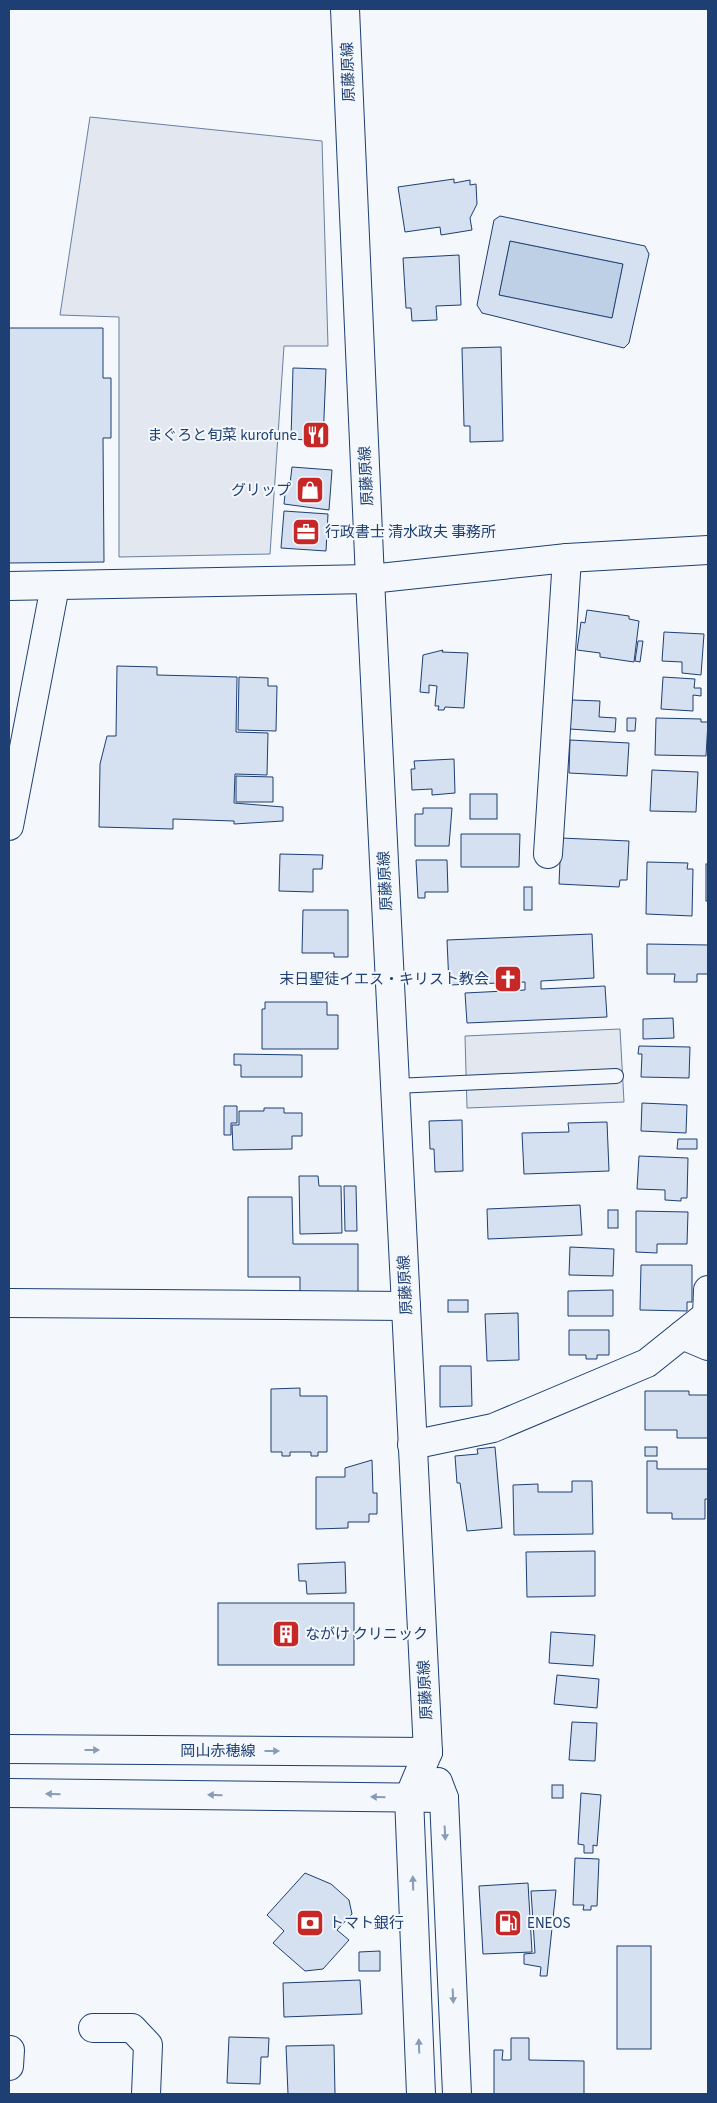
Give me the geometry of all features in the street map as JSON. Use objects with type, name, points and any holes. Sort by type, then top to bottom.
[{"type":"main road","name":"原藤原線","points":[[345,9],[370,579],[428,1752]]},
{"type":"main road","points":[[9,586],[370,579],[567,558],[708,550]]},
{"type":"main road","points":[[548,854],[567,558]]},
{"type":"main road","points":[[9,826],[55,586]]},
{"type":"main road","points":[[412,1445],[493,1428],[647,1363],[707,1315],[708,1290]]},
{"type":"main road","points":[[9,1303],[406,1306]]},
{"type":"main road","points":[[682,1335],[708,1346]]},
{"type":"main road","name":"岡山赤穂線","points":[[9,1749],[428,1752]]},
{"type":"main road","points":[[421,2094],[409,1797],[428,1752]]},
{"type":"main road","points":[[428,1752],[444,1798],[458,2094]]},
{"type":"main road","points":[[9,1794],[444,1798]]},
{"type":"main road","points":[[93,2028],[132,2028],[148,2045],[146,2094]]},
{"type":"lane","points":[[395,1086],[616,1076]]},
{"type":"shaded area","points":[[90,117],[322,141],[328,346],[284,346],[270,554],[119,557],[119,317],[60,315]]},
{"type":"shaded area","points":[[620,1029],[624,1102],[467,1108],[465,1036]]},
{"type":"water","points":[[510,241],[623,264],[612,318],[499,295]]},
{"type":"building","points":[[454,179],[454,183],[470,180],[470,185],[476,184],[477,204],[470,218],[472,230],[441,235],[440,227],[405,232],[398,187]]},
{"type":"building","points":[[500,216],[645,246],[649,254],[629,343],[624,348],[482,313],[477,305],[494,220]],"holes":[[[510,241],[623,264],[612,318],[499,295]]]},
{"type":"building","points":[[459,255],[461,305],[436,306],[437,320],[412,321],[411,308],[406,308],[403,258]]},
{"type":"building","points":[[9,328],[103,328],[103,378],[111,378],[111,438],[103,438],[104,562],[9,563]]},
{"type":"building","points":[[501,347],[503,441],[470,442],[470,426],[464,426],[462,348]]},
{"type":"building","points":[[293,368],[326,369],[323,441],[291,439]]},
{"type":"building","points":[[292,467],[332,470],[329,510],[284,504],[286,484],[290,484]]},
{"type":"building","points":[[284,511],[328,514],[326,551],[281,548]]},
{"type":"building","points":[[587,610],[629,616],[629,619],[639,621],[634,662],[600,657],[600,653],[577,650],[581,622],[585,623]]},
{"type":"building","points":[[664,632],[704,634],[701,675],[682,673],[682,662],[662,661]]},
{"type":"building","points":[[638,641],[643,641],[640,662],[635,661]]},
{"type":"building","points":[[443,650],[442,652],[468,653],[464,708],[445,707],[444,710],[438,710],[439,706],[435,706],[437,686],[429,685],[429,693],[420,692],[423,655]]},
{"type":"building","points":[[117,666],[157,667],[157,675],[237,677],[236,732],[268,733],[267,775],[235,774],[234,803],[283,807],[283,821],[234,824],[234,821],[173,819],[173,829],[99,827],[100,764],[107,736],[116,736]]},
{"type":"building","points":[[239,677],[268,678],[268,686],[277,686],[276,731],[238,730]]},
{"type":"building","points":[[663,677],[695,679],[694,688],[701,688],[701,696],[693,695],[693,711],[661,709]]},
{"type":"building","points":[[572,700],[600,701],[599,717],[616,718],[615,732],[570,729]]},
{"type":"building","points":[[627,718],[636,718],[635,731],[627,731]]},
{"type":"building","points":[[656,718],[701,719],[701,722],[708,722],[706,756],[655,755]]},
{"type":"building","points":[[570,740],[629,743],[627,776],[569,773]]},
{"type":"building","points":[[454,759],[455,793],[432,795],[432,789],[412,790],[411,769],[415,769],[414,761]]},
{"type":"building","points":[[652,770],[698,772],[696,812],[650,811]]},
{"type":"building","points":[[236,776],[273,777],[273,802],[236,802]]},
{"type":"building","points":[[470,794],[497,794],[497,819],[470,819]]},
{"type":"building","points":[[423,808],[452,808],[449,846],[415,846],[415,814],[423,814]]},
{"type":"building","points":[[461,834],[520,834],[519,867],[461,867]]},
{"type":"building","points":[[561,838],[629,841],[627,880],[620,880],[619,887],[559,884]]},
{"type":"building","points":[[280,854],[323,855],[322,869],[313,869],[313,892],[279,891]]},
{"type":"building","points":[[416,860],[447,860],[448,892],[425,892],[425,898],[418,898]]},
{"type":"building","points":[[647,862],[688,863],[687,869],[693,869],[692,916],[646,914]]},
{"type":"building","points":[[706,864],[708,864],[708,901],[706,901]]},
{"type":"building","points":[[524,887],[532,887],[532,910],[524,910]]},
{"type":"building","points":[[303,910],[348,910],[348,957],[334,957],[334,953],[302,953]]},
{"type":"building","name":"末日聖徒イエス・キリスト教会","points":[[592,934],[594,978],[541,981],[541,989],[605,986],[607,1017],[467,1023],[465,993],[525,990],[525,982],[449,985],[447,940]]},
{"type":"building","points":[[647,944],[708,945],[708,974],[697,974],[697,982],[674,982],[675,974],[647,974]]},
{"type":"building","points":[[265,1002],[327,1002],[327,1015],[338,1015],[338,1049],[262,1049],[262,1009],[265,1009]]},
{"type":"building","points":[[673,1018],[674,1038],[643,1039],[643,1019]]},
{"type":"building","points":[[639,1046],[690,1047],[689,1078],[641,1077],[642,1054],[638,1054]]},
{"type":"building","points":[[234,1054],[302,1055],[302,1077],[241,1077],[241,1065],[234,1065]]},
{"type":"building","points":[[642,1103],[687,1105],[686,1133],[641,1131]]},
{"type":"building","points":[[224,1106],[237,1106],[237,1123],[231,1123],[231,1135],[224,1135]]},
{"type":"building","points":[[264,1108],[284,1108],[284,1113],[302,1113],[302,1136],[292,1136],[292,1149],[233,1150],[232,1125],[239,1125],[239,1111],[264,1111]]},
{"type":"building","points":[[462,1120],[463,1171],[435,1172],[434,1149],[430,1149],[429,1121]]},
{"type":"building","points":[[607,1122],[609,1171],[524,1174],[522,1133],[569,1132],[568,1123]]},
{"type":"building","points":[[678,1139],[697,1139],[697,1149],[677,1149]]},
{"type":"building","points":[[639,1156],[688,1158],[687,1198],[681,1198],[681,1201],[665,1200],[665,1190],[637,1189]]},
{"type":"building","points":[[299,1176],[318,1176],[319,1186],[341,1186],[342,1233],[300,1234]]},
{"type":"building","points":[[344,1186],[356,1186],[357,1231],[345,1231]]},
{"type":"building","points":[[248,1197],[292,1197],[293,1244],[358,1244],[358,1296],[300,1296],[300,1277],[248,1277]]},
{"type":"building","points":[[580,1205],[582,1235],[488,1239],[487,1209]]},
{"type":"building","points":[[608,1210],[618,1210],[618,1228],[608,1228]]},
{"type":"building","points":[[636,1211],[688,1212],[687,1244],[657,1244],[657,1253],[636,1252]]},
{"type":"building","points":[[570,1247],[614,1249],[613,1276],[569,1275]]},
{"type":"building","points":[[641,1265],[692,1265],[692,1302],[687,1302],[687,1311],[640,1310]]},
{"type":"building","points":[[613,1290],[613,1316],[568,1316],[568,1291]]},
{"type":"building","points":[[448,1300],[468,1300],[468,1312],[448,1312]]},
{"type":"building","points":[[518,1313],[519,1360],[487,1361],[485,1314]]},
{"type":"building","points":[[569,1330],[609,1330],[609,1355],[597,1355],[597,1359],[586,1359],[586,1355],[569,1355]]},
{"type":"building","points":[[440,1366],[471,1366],[472,1406],[440,1407]]},
{"type":"building","points":[[300,1388],[300,1396],[327,1396],[327,1452],[318,1452],[318,1456],[311,1456],[311,1452],[290,1452],[290,1456],[282,1456],[282,1452],[271,1452],[271,1389]]},
{"type":"building","points":[[645,1391],[689,1391],[689,1395],[708,1395],[708,1438],[677,1438],[677,1430],[645,1430]]},
{"type":"building","points":[[495,1447],[502,1528],[467,1531],[460,1483],[457,1483],[455,1456],[478,1454],[477,1449]]},
{"type":"building","points":[[645,1447],[657,1447],[657,1456],[645,1456]]},
{"type":"building","points":[[372,1460],[373,1493],[377,1493],[377,1514],[369,1514],[369,1522],[348,1522],[348,1528],[316,1529],[316,1477],[345,1477],[345,1468]]},
{"type":"building","points":[[647,1461],[657,1461],[657,1469],[708,1469],[708,1499],[705,1499],[705,1519],[672,1519],[672,1513],[647,1513]]},
{"type":"building","points":[[572,1481],[592,1481],[593,1534],[514,1535],[513,1485],[538,1484],[538,1492],[572,1492]]},
{"type":"building","points":[[595,1551],[595,1596],[527,1597],[526,1552]]},
{"type":"building","points":[[345,1562],[346,1593],[307,1594],[306,1581],[299,1581],[298,1564]]},
{"type":"building","name":"ながけ クリニック","points":[[218,1603],[354,1603],[354,1665],[218,1665]]},
{"type":"building","points":[[551,1632],[595,1635],[593,1666],[549,1663]]},
{"type":"building","points":[[557,1675],[599,1679],[597,1708],[554,1704]]},
{"type":"building","points":[[572,1722],[597,1723],[595,1761],[569,1760]]},
{"type":"building","points":[[552,1785],[563,1785],[563,1798],[552,1798]]},
{"type":"building","points":[[581,1793],[601,1795],[597,1846],[593,1845],[593,1853],[584,1853],[584,1845],[578,1844]]},
{"type":"building","points":[[575,1858],[599,1859],[597,1906],[591,1906],[591,1910],[583,1910],[584,1905],[573,1905]]},
{"type":"building","name":"トマト銀行","points":[[305,1873],[331,1884],[349,1900],[352,1914],[337,1930],[349,1940],[323,1969],[305,1971],[273,1943],[284,1931],[267,1915]]},
{"type":"building","points":[[528,1883],[532,1952],[483,1954],[479,1886]]},
{"type":"building","points":[[556,1890],[547,1976],[540,1976],[541,1967],[524,1964],[524,1954],[535,1953],[531,1891]]},
{"type":"building","points":[[617,1946],[651,1946],[651,2049],[617,2049]]},
{"type":"building","points":[[380,1951],[380,1971],[359,1971],[359,1952]]},
{"type":"building","points":[[360,1980],[362,2014],[284,2017],[283,1983]]},
{"type":"building","points":[[229,2037],[269,2038],[268,2057],[261,2057],[260,2084],[227,2083]]},
{"type":"building","points":[[511,2038],[529,2038],[529,2060],[584,2061],[584,2094],[494,2094],[494,2050],[503,2050],[502,2060],[511,2060]]},
{"type":"building","points":[[334,2045],[335,2094],[288,2094],[286,2046]]},
{"type":"place","name":"まぐろと旬菜 kurofune","points":[[316,435]]},
{"type":"place","name":"グリップ","points":[[310,490]]},
{"type":"place","name":"行政書士 清水政夫 事務所","points":[[306,532]]},
{"type":"place","name":"末日聖徒イエス・キリスト教会","points":[[508,979]]},
{"type":"place","name":"ながけ クリニック","points":[[286,1634]]},
{"type":"place","name":"トマト銀行","points":[[310,1923]]},
{"type":"place","name":"ENEOS","points":[[508,1923]]}]
